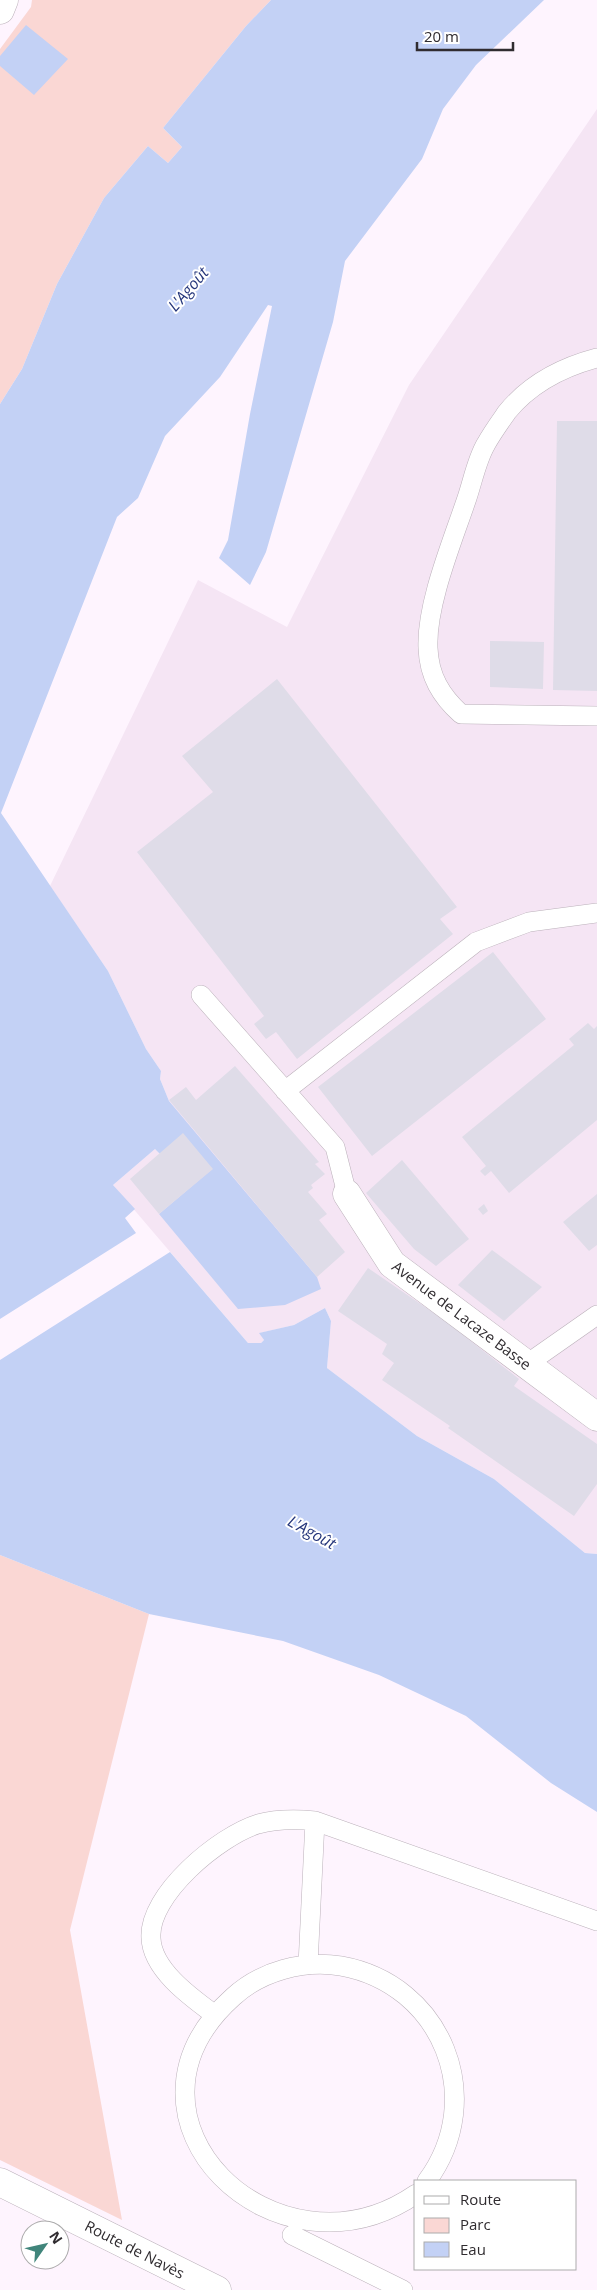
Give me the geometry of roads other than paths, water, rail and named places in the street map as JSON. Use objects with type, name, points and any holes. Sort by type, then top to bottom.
[{"type":"street","points":[[0,10],[4,0]]},
{"type":"street","name":"Avenue de Lacaze Basse","points":[[346,1194],[392,1264],[597,1417]]},
{"type":"street","name":"Route de Navès","points":[[0,2182],[183,2283],[217,2290]]},
{"type":"lane","points":[[597,358],[579,363],[554,374],[526,393],[508,412],[485,444],[436,594],[428,648],[432,674],[445,699],[461,714],[597,716]]},
{"type":"lane","points":[[285,1091],[476,942],[528,922],[597,913]]},
{"type":"lane","points":[[201,995],[335,1147],[346,1194]]},
{"type":"lane","points":[[527,1364],[597,1314]]},
{"type":"lane","points":[[215,2015],[183,1991],[166,1972],[156,1956],[150,1940],[152,1921],[163,1898],[203,1857],[232,1837],[257,1825],[290,1819],[314,1821],[597,1921]]},
{"type":"lane","points":[[308,1965],[314,1821]]},
{"type":"lane","points":[[403,2290],[260,2220],[239,2207],[221,2190],[206,2170],[195,2148],[188,2123],[186,2099],[188,2074],[194,2050],[215,2015],[239,1991],[260,1978],[283,1969],[308,1965],[332,1965],[357,1969],[380,1978],[401,1991],[420,2008],[435,2028],[446,2050],[455,2099],[453,2124],[446,2148],[427,2180]]},
{"type":"lane","points":[[260,2220],[300,2232],[333,2233],[358,2228],[380,2220],[402,2207],[414,2196]]},
{"type":"water","name":"L'Agoût","points":[[271,0],[544,0],[476,65],[443,109],[422,159],[345,261],[333,322],[266,552],[250,585],[219,558],[228,540],[250,414],[272,306],[268,305],[220,377],[165,436],[138,498],[117,517],[1,813],[108,971],[146,1049],[161,1071],[160,1079],[169,1101],[317,1277],[321,1289],[285,1305],[238,1309],[159,1214],[212,1169],[160,1154],[155,1149],[113,1185],[135,1209],[125,1218],[136,1233],[0,1319],[0,404],[22,369],[57,284],[104,198],[148,146],[168,163],[182,147],[163,128],[246,26]]},
{"type":"water","points":[[26,25],[68,59],[34,95],[0,66],[0,56]]},
{"type":"water","name":"L'Agoût","points":[[170,1252],[248,1343],[261,1343],[264,1340],[259,1333],[294,1325],[325,1308],[331,1321],[327,1368],[417,1436],[494,1479],[585,1553],[597,1554],[597,1812],[551,1783],[466,1716],[379,1675],[283,1641],[149,1614],[0,1555],[0,1360]]}]
